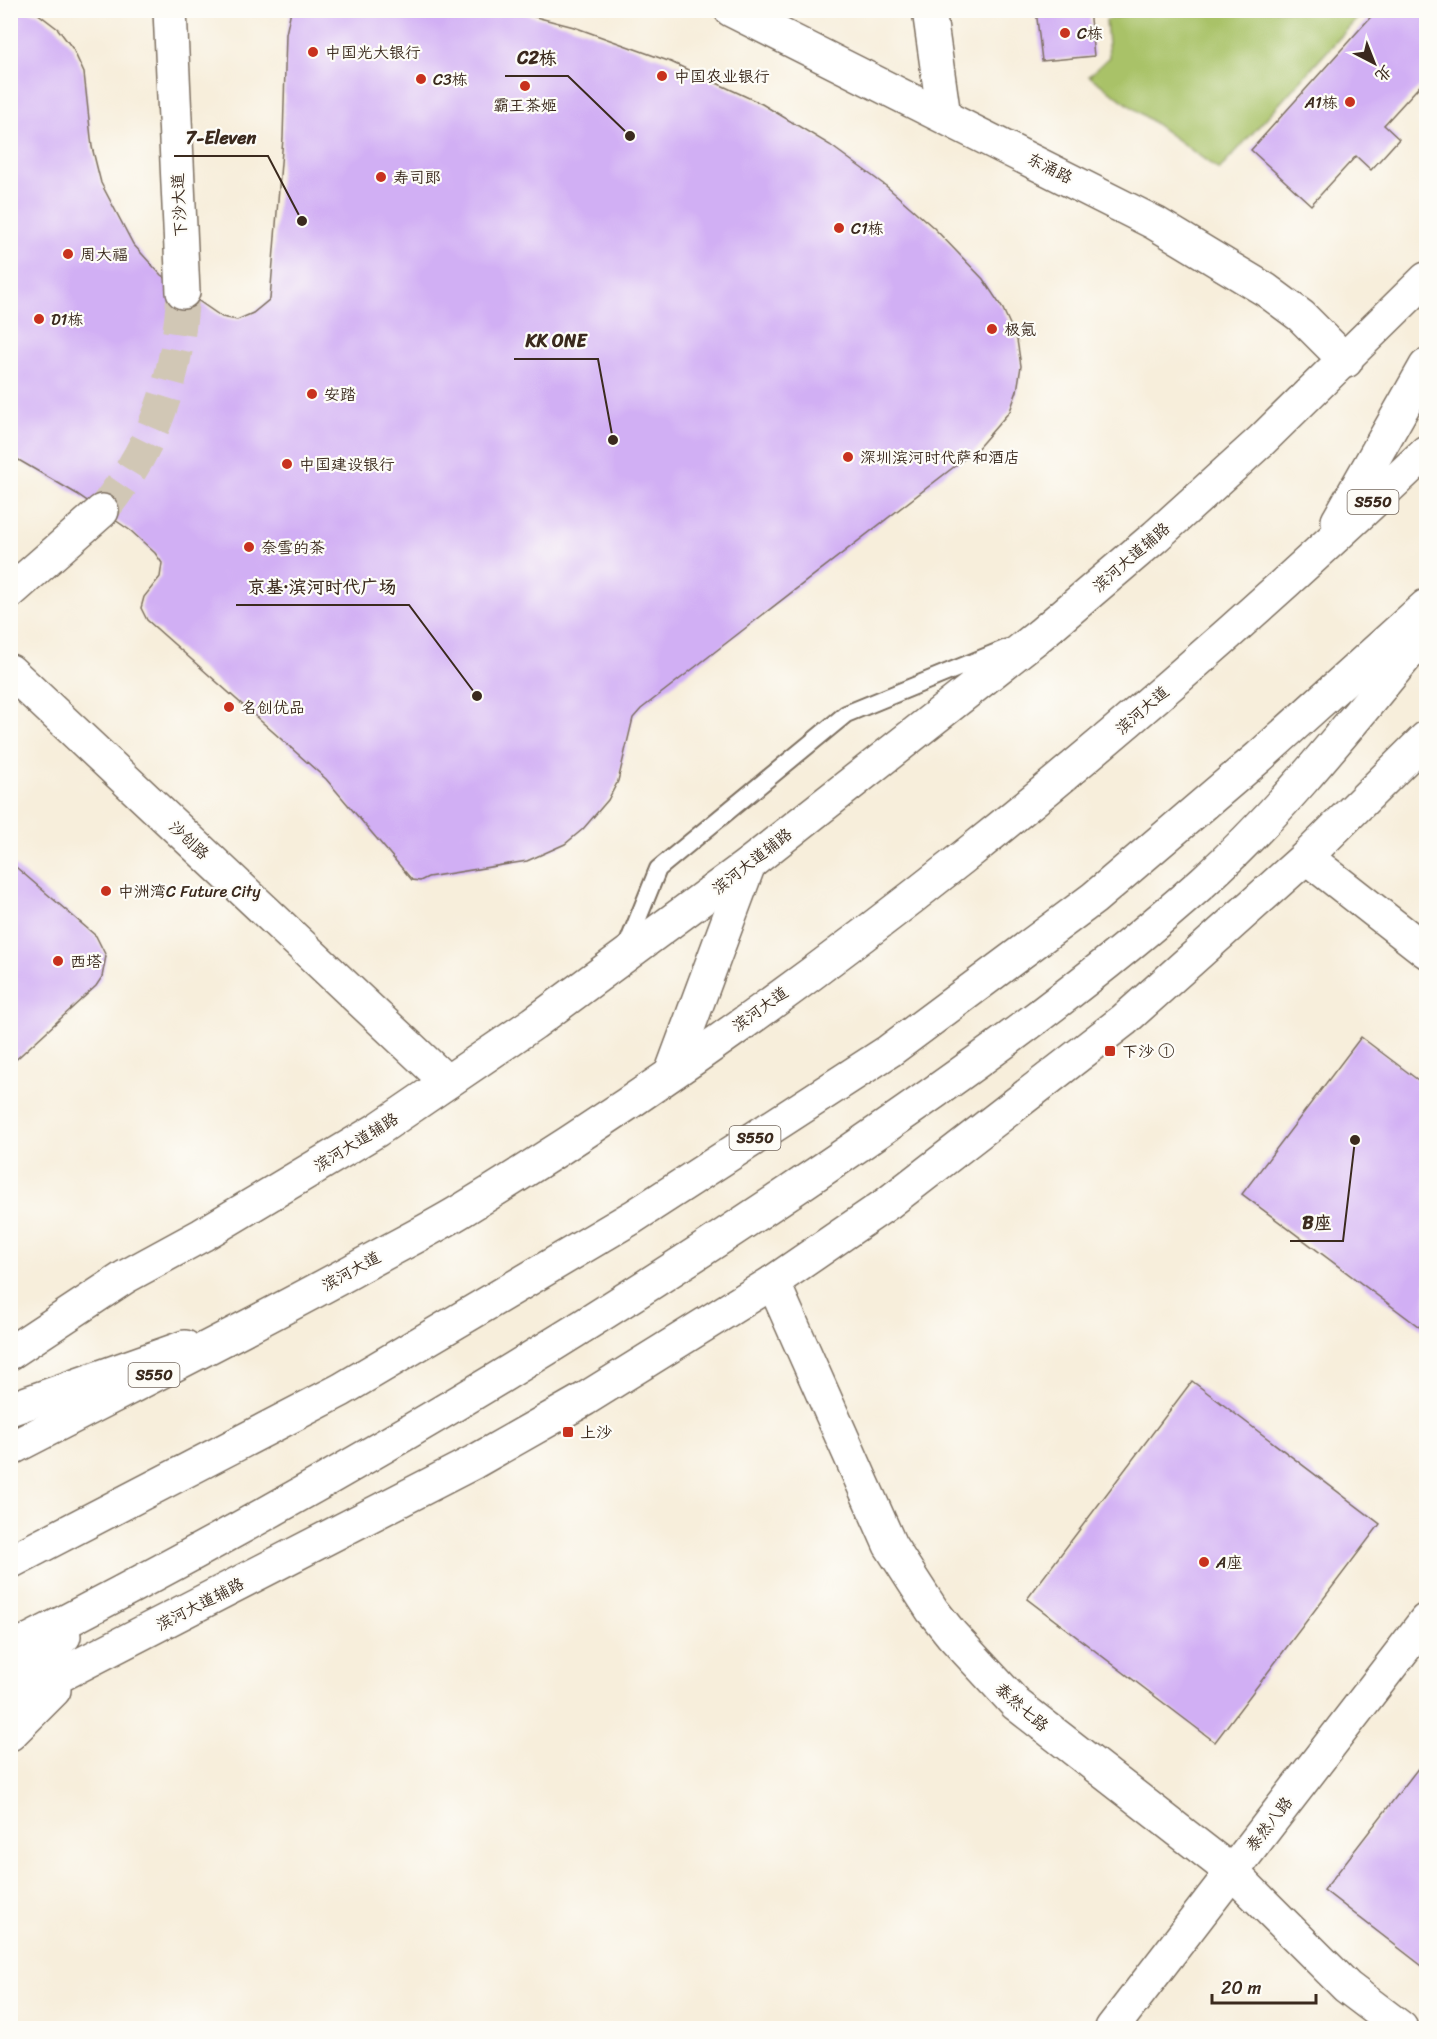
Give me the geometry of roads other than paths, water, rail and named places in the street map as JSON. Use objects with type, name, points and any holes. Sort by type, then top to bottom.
[{"type":"main road","name":"东涌路","points":[[731,10],[1155,223],[1232,268],[1301,316],[1346,361]]},
{"type":"main road","points":[[929,10],[944,116]]},
{"type":"main road","name":"下沙大道","points":[[169,11],[183,292]]},
{"type":"main road","name":"滨河大道辅路","points":[[10,1353],[124,1277],[301,1176],[376,1130],[621,960],[749,864],[1041,634],[1156,536],[1346,361],[1426,279]]},
{"type":"main road","points":[[1320,552],[1426,366]]},
{"type":"main road","name":"滨河大道","points":[[10,1449],[297,1301],[456,1214],[586,1131],[778,997],[953,867],[1145,709],[1320,552],[1426,452]]},
{"type":"main road","points":[[10,592],[102,511]]},
{"type":"main road","name":"S550","points":[[10,1562],[341,1390],[633,1217],[889,1051],[1094,898],[1259,757],[1426,606]]},
{"type":"main road","points":[[10,1650],[107,1601],[387,1446],[555,1346],[701,1252],[869,1138],[1101,969],[1205,880],[1286,800],[1426,632]]},
{"type":"main road","name":"沙创路","points":[[10,671],[447,1082]]},
{"type":"main road","name":"滨河大道辅路","points":[[10,1701],[474,1462],[595,1393],[773,1282],[888,1203],[1124,1020],[1214,942],[1306,857],[1426,738]]},
{"type":"main road","points":[[1306,857],[1426,951]]},
{"type":"main road","points":[[672,1071],[749,864]]},
{"type":"main road","points":[[10,1328],[124,1277]]},
{"type":"main road","name":"泰然七路","points":[[773,1282],[890,1545],[932,1610],[980,1667],[1016,1704],[1232,1872],[1347,1987],[1401,2028]]},
{"type":"main road","points":[[10,1409],[170,1353],[297,1301]]},
{"type":"main road","points":[[10,1686],[49,1649],[107,1601]]},
{"type":"main road","name":"泰然八路","points":[[1112,2028],[1426,1620]]},
{"type":"main road","points":[[10,1734],[80,1666]]},
{"type":"lane","points":[[621,960],[658,869],[846,714],[1041,634]]},
{"type":"tunnel","points":[[102,511],[137,460],[161,408],[176,353],[183,292]]},
{"type":"place","name":"C栋","points":[[1065,33]]},
{"type":"place","name":"中国光大银行","points":[[313,52]]},
{"type":"place","name":"中国农业银行","points":[[662,76]]},
{"type":"place","name":"C3栋","points":[[421,79]]},
{"type":"place","name":"霸王茶姬","points":[[525,86]]},
{"type":"place","name":"A1栋","points":[[1350,102]]},
{"type":"place","name":"C2栋","points":[[630,136]]},
{"type":"place","name":"寿司郎","points":[[381,177]]},
{"type":"place","name":"7-Eleven","points":[[302,221]]},
{"type":"place","name":"C1栋","points":[[839,228]]},
{"type":"place","name":"周大福","points":[[68,254]]},
{"type":"place","name":"D1栋","points":[[39,319]]},
{"type":"place","name":"极氪","points":[[992,329]]},
{"type":"place","name":"安踏","points":[[312,394]]},
{"type":"place","name":"KK ONE","points":[[613,440]]},
{"type":"place","name":"深圳滨河时代萨和酒店","points":[[848,457]]},
{"type":"place","name":"中国建设银行","points":[[287,464]]},
{"type":"place","name":"奈雪的茶","points":[[249,547]]},
{"type":"place","name":"京基·滨河时代广场","points":[[477,696]]},
{"type":"place","name":"名创优品","points":[[229,707]]},
{"type":"place","name":"中洲湾C Future City","points":[[106,891]]},
{"type":"place","name":"西塔","points":[[58,961]]},
{"type":"place","name":"下沙 ①","points":[[1110,1051]]},
{"type":"place","name":"B座","points":[[1355,1140]]},
{"type":"place","name":"上沙","points":[[568,1432]]},
{"type":"place","name":"A座","points":[[1204,1562]]}]
